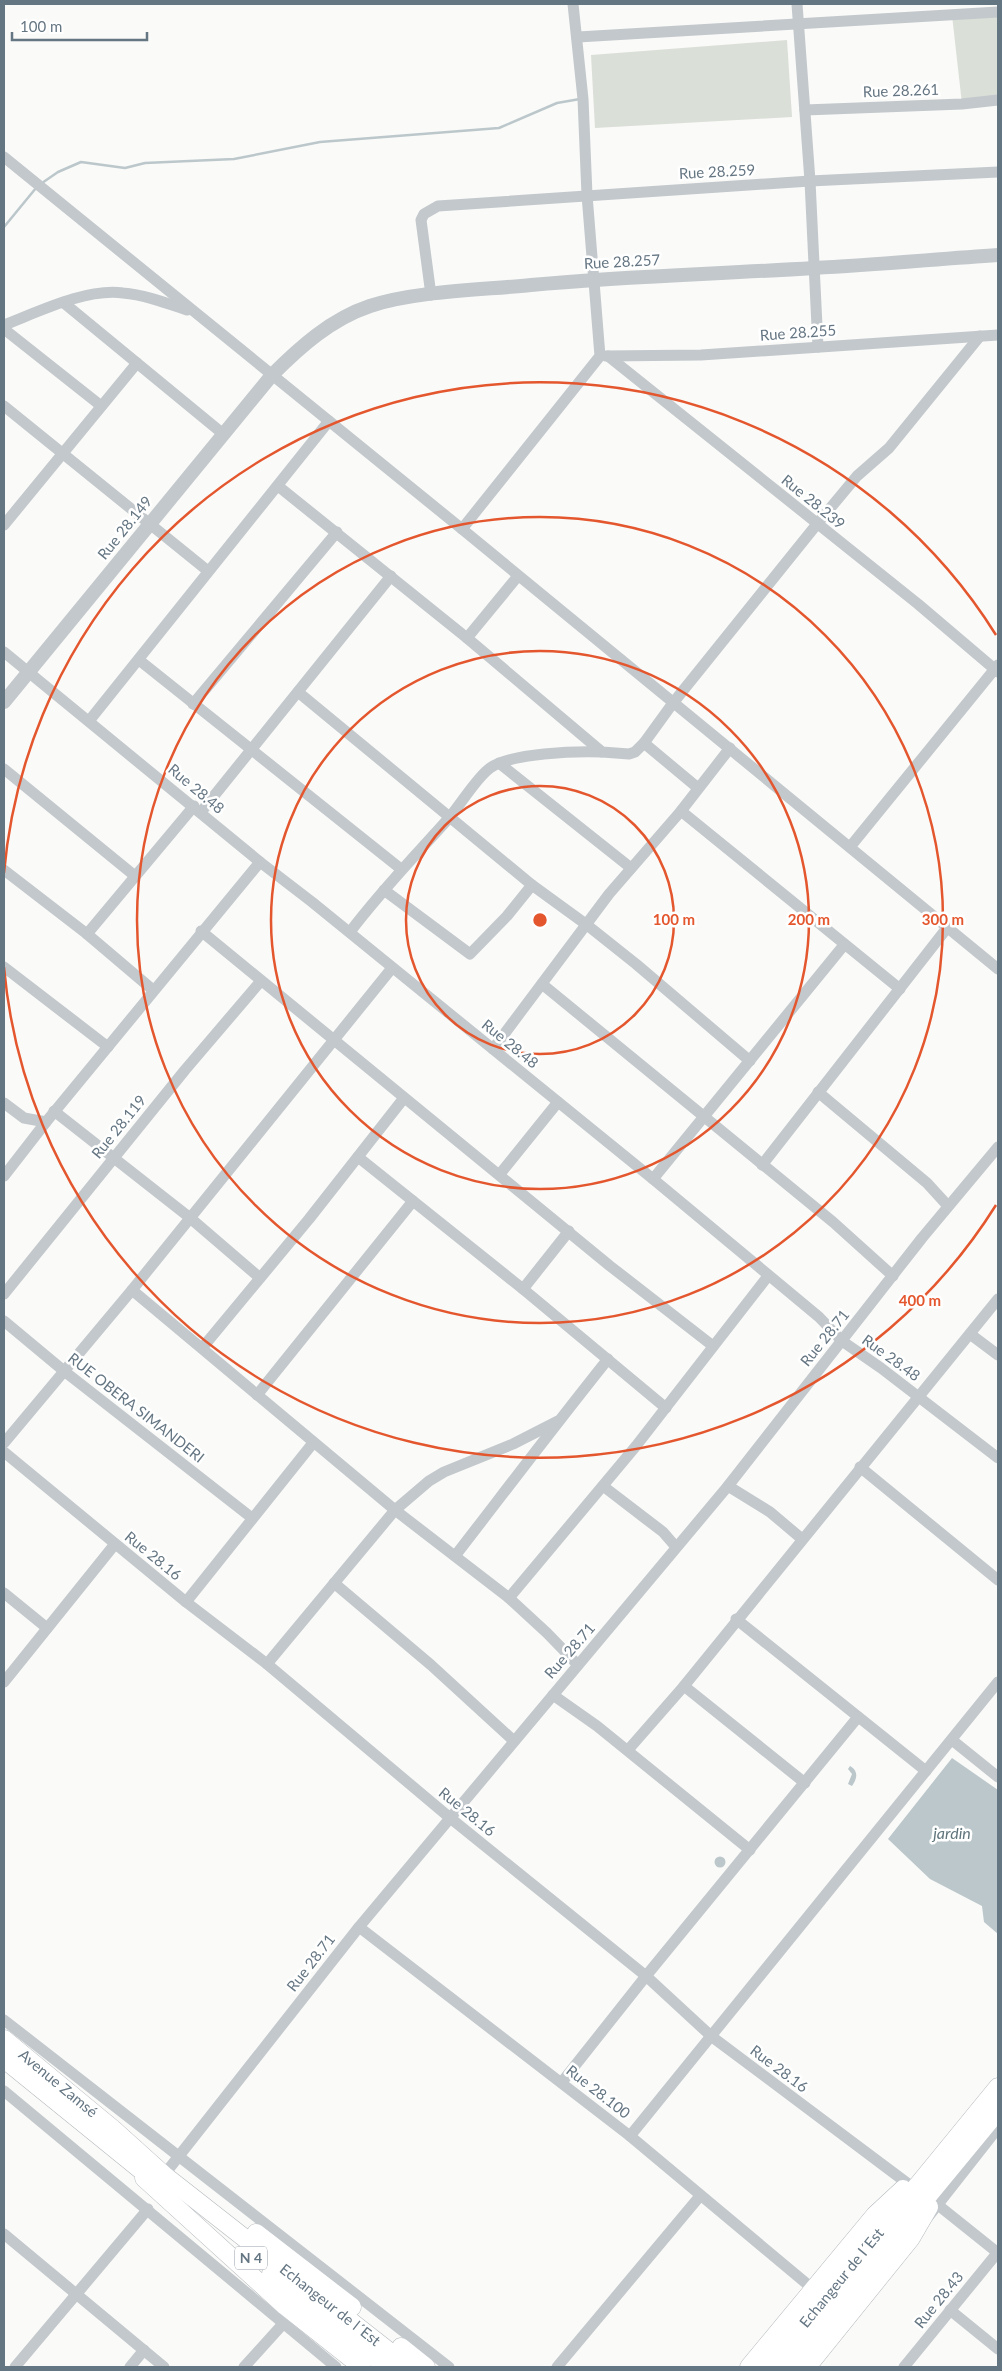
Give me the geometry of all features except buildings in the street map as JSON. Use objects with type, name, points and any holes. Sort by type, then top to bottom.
[{"type":"main road","name":"Avenue Zamsé","points":[[4,2039],[110,2139]]},
{"type":"main road","name":"Avenue Zamsé","points":[[4,2059],[110,2139]]},
{"type":"main road","points":[[807,2367],[911,2238],[924,2195],[962,2144],[998,2087]]},
{"type":"main road","points":[[749,2367],[875,2215],[924,2195],[962,2144],[998,2111]]},
{"type":"main road","points":[[110,2139],[167,2201],[285,2306],[362,2367]]},
{"type":"main road","name":"Echangeur de l´Est","points":[[110,2139],[164,2176],[408,2366]]},
{"type":"main road","name":"Echangeur de l´Est","points":[[110,2139],[388,2367]]},
{"type":"main road","points":[[164,2176],[218,2205],[292,2259],[426,2367]]},
{"type":"main road","name":"Echangeur de l´Est","points":[[768,2367],[924,2195]]},
{"type":"main road","name":"Echangeur de l´Est","points":[[787,2367],[924,2195]]},
{"type":"street","points":[[462,529],[604,356],[593,279],[578,37],[573,4]]},
{"type":"street","points":[[797,4],[810,181],[818,347]]},
{"type":"street","points":[[578,37],[799,26],[998,12]]},
{"type":"street","name":"Rue 28.261","points":[[805,110],[962,104],[998,100]]},
{"type":"street","points":[[4,158],[462,529],[998,968]]},
{"type":"street","name":"Rue 28.259","points":[[431,295],[421,220],[424,214],[438,206],[810,181],[998,172]]},
{"type":"street","name":"Rue 28.257","points":[[272,375],[292,355],[337,321],[370,306],[431,295],[593,279],[814,268],[998,255]]},
{"type":"street","points":[[4,325],[64,303],[106,292],[123,292],[193,311]]},
{"type":"street","points":[[64,303],[222,433]]},
{"type":"street","points":[[4,329],[100,405]]},
{"type":"street","name":"Rue 28.255","points":[[604,356],[700,355],[998,335]]},
{"type":"street","points":[[350,932],[401,869],[450,818],[490,768],[516,758],[549,754],[602,752],[629,754],[635,752],[817,524],[857,476],[889,448],[980,336]]},
{"type":"street","name":"Rue 28.239","points":[[604,356],[918,604],[997,669]]},
{"type":"street","points":[[4,525],[137,362]]},
{"type":"street","name":"Rue 28.149","points":[[4,702],[222,433],[272,375]]},
{"type":"street","points":[[6,411],[62,453],[208,571]]},
{"type":"street","points":[[89,721],[329,421]]},
{"type":"street","points":[[278,486],[467,638],[602,752]]},
{"type":"street","points":[[193,704],[336,532]]},
{"type":"street","points":[[87,934],[135,876],[250,750],[391,576]]},
{"type":"street","points":[[467,638],[518,576]]},
{"type":"street","name":"Rue 28.48","points":[[4,652],[260,862],[350,932],[653,1179],[819,1317],[842,1341],[918,1396],[998,1458]]},
{"type":"street","points":[[139,660],[401,869]]},
{"type":"street","points":[[850,847],[997,669]]},
{"type":"street","points":[[298,692],[532,885],[588,925],[750,1061]]},
{"type":"street","points":[[644,743],[698,788]]},
{"type":"street","points":[[493,1049],[631,868],[681,811],[730,748]]},
{"type":"street","points":[[499,763],[631,868]]},
{"type":"street","points":[[4,769],[135,876]]},
{"type":"street","points":[[681,811],[900,989]]},
{"type":"street","points":[[4,1176],[54,1111],[260,862]]},
{"type":"street","points":[[4,870],[87,934],[153,990]]},
{"type":"street","points":[[384,890],[470,954],[507,916],[532,885]]},
{"type":"street","points":[[762,1165],[948,928]]},
{"type":"street","points":[[201,931],[260,982],[713,1346]]},
{"type":"street","points":[[653,1179],[844,945]]},
{"type":"street","points":[[4,967],[108,1046]]},
{"type":"street","points":[[4,1444],[132,1290],[189,1217],[392,968]]},
{"type":"street","name":"Rue 28.119","points":[[4,1294],[113,1158],[260,982]]},
{"type":"street","points":[[542,984],[703,1118],[833,1222],[893,1276]]},
{"type":"street","points":[[818,1092],[927,1183],[948,1206]]},
{"type":"street","points":[[203,1347],[404,1098]]},
{"type":"street","points":[[500,1174],[558,1102]]},
{"type":"street","points":[[4,1104],[24,1118],[46,1122]]},
{"type":"street","points":[[54,1111],[189,1217],[260,1278]]},
{"type":"street","name":"Rue 28.71","points":[[164,2176],[359,1927],[728,1486],[948,1206],[998,1147]]},
{"type":"street","points":[[358,1157],[523,1289],[666,1408]]},
{"type":"street","points":[[257,1395],[413,1201]]},
{"type":"street","points":[[523,1289],[569,1232]]},
{"type":"street","points":[[509,1598],[666,1408],[768,1276]]},
{"type":"street","points":[[132,1290],[203,1347],[313,1443],[395,1510],[509,1598],[548,1633],[578,1666]]},
{"type":"street","points":[[628,1750],[684,1686],[736,1619],[998,1299]]},
{"type":"street","name":"RUE OBERA SIMANDERI","points":[[4,1321],[64,1371],[252,1518]]},
{"type":"street","points":[[970,1334],[998,1356]]},
{"type":"street","points":[[454,1556],[539,1449],[558,1420],[608,1359]]},
{"type":"street","points":[[267,1664],[395,1510],[429,1481],[444,1472],[513,1444],[558,1420]]},
{"type":"street","points":[[186,1602],[313,1443]]},
{"type":"street","name":"Rue 28.16","points":[[4,1452],[186,1602],[267,1664],[450,1817],[646,1976],[711,2036],[924,2195],[998,2253]]},
{"type":"street","points":[[860,1467],[998,1580]]},
{"type":"street","points":[[603,1486],[663,1532],[676,1547]]},
{"type":"street","points":[[728,1486],[770,1512],[802,1538]]},
{"type":"street","points":[[4,1682],[115,1544]]},
{"type":"street","points":[[334,1583],[431,1665],[514,1741]]},
{"type":"street","points":[[4,1593],[48,1628]]},
{"type":"street","points":[[736,1619],[926,1771]]},
{"type":"street","points":[[630,2136],[998,1682]]},
{"type":"street","points":[[684,1686],[805,1783]]},
{"type":"street","points":[[552,1695],[628,1750],[750,1850]]},
{"type":"street","points":[[562,2082],[646,1976],[858,1717]]},
{"type":"street","points":[[952,1740],[998,1777]]},
{"type":"street","name":"Rue 28.100","points":[[359,1927],[630,2136],[813,2289]]},
{"type":"street","points":[[4,2020],[177,2157],[450,2367]]},
{"type":"street","points":[[4,2091],[148,2209],[282,2325],[336,2367]]},
{"type":"street","points":[[924,2195],[998,2128]]},
{"type":"street","points":[[558,2367],[700,2196]]},
{"type":"street","points":[[15,2367],[76,2292],[148,2209]]},
{"type":"street","points":[[4,2234],[164,2367]]},
{"type":"street","name":"Rue 28.43","points":[[909,2365],[950,2310],[998,2253]]},
{"type":"street","points":[[950,2310],[998,2350]]},
{"type":"street","points":[[244,2367],[282,2325]]},
{"type":"street","points":[[130,2367],[144,2350]]},
{"type":"shaded area","points":[[998,14],[998,100],[962,104],[952,15]]},
{"type":"shaded area","points":[[787,40],[792,117],[595,128],[591,55]]},
{"type":"water","name":"jardin","points":[[952,1758],[998,1790],[998,1934],[984,1922],[982,1906],[930,1879],[888,1839]]},
{"type":"water","points":[[850,1766],[856,1773],[852,1786],[848,1784],[852,1774],[848,1769]]},
{"type":"water","points":[[720,1856],[726,1862],[720,1868],[714,1862]]},
{"type":"waterway","points":[[42,183],[58,172],[81,162],[125,168],[145,163],[234,159],[320,142],[499,128],[557,103],[580,99]]},
{"type":"waterway","points":[[4,227],[36,188]]}]
